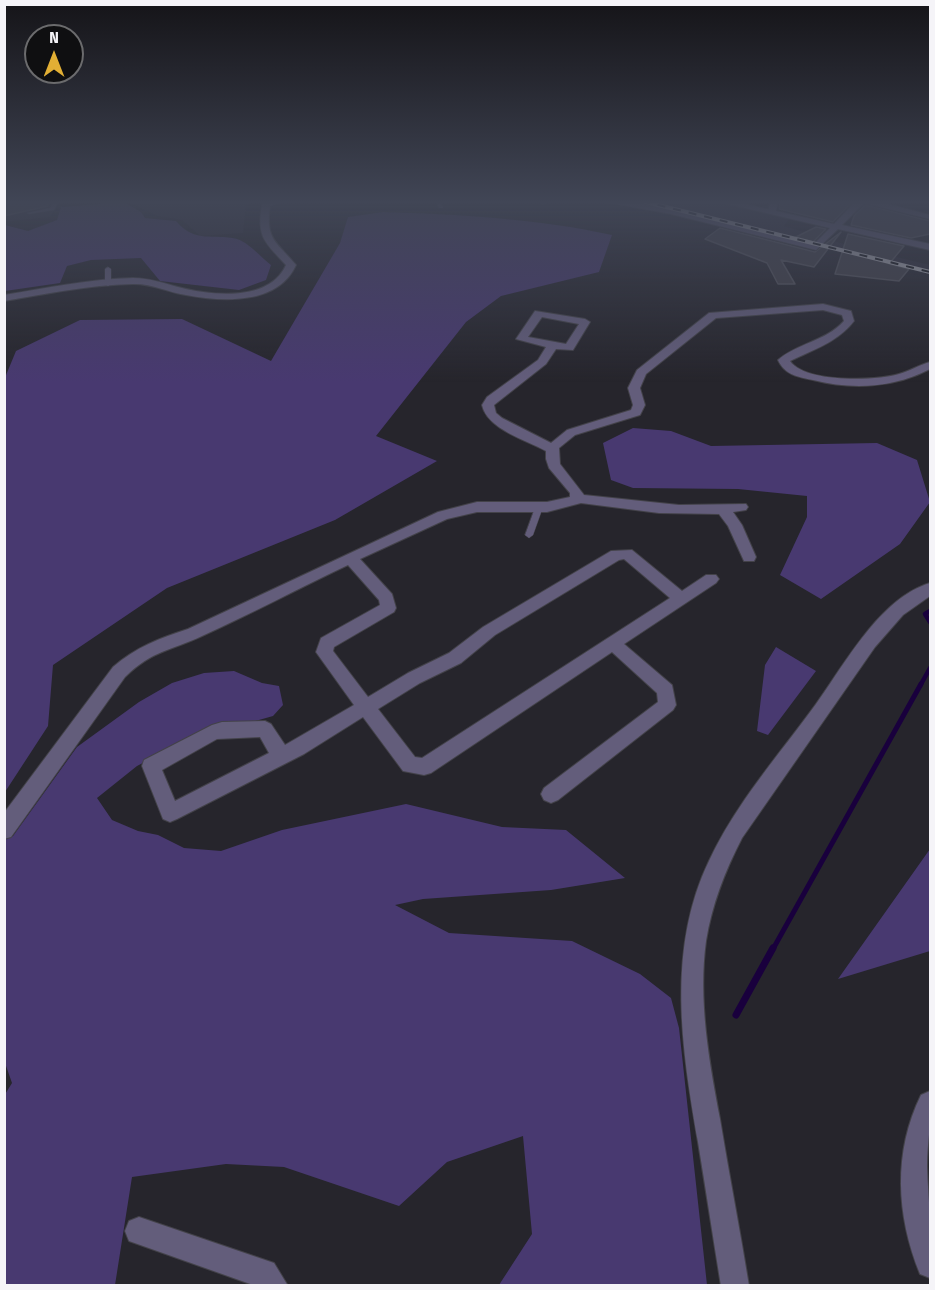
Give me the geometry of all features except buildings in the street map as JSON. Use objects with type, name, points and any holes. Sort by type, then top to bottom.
[{"type":"street","points":[[4,298],[138,281],[186,292],[250,294],[270,289],[284,278],[291,265],[287,261]]},
{"type":"street","points":[[539,314],[585,322],[569,348],[521,339],[539,314],[549,301]]},
{"type":"street","points":[[577,498],[576,490],[552,462],[554,449],[562,438],[572,431],[636,412],[639,405],[634,388],[641,372],[708,317],[717,314],[824,307],[847,313],[849,321],[839,332],[784,360],[788,367],[797,372],[826,380],[845,383],[878,381],[916,372],[930,365]]},
{"type":"street","points":[[553,345],[542,362],[491,400],[488,405],[490,414],[498,421],[554,449]]},
{"type":"street","points":[[4,830],[119,672],[132,660],[153,648],[194,633],[410,529],[453,512],[485,507],[560,505],[577,498],[665,511],[741,507]]},
{"type":"street","points":[[723,509],[735,525],[749,557]]},
{"type":"street","points":[[281,756],[265,729],[222,730],[150,766],[170,813],[281,756],[414,678],[455,658],[489,631],[616,555],[627,554],[680,598]]},
{"type":"street","points":[[351,559],[386,598],[388,608],[327,643],[324,652],[410,765],[424,768],[711,579]]},
{"type":"street","points":[[735,1286],[696,1050],[691,1005],[692,958],[701,907],[718,860],[747,814],[880,628],[909,600],[930,589]]},
{"type":"street","points":[[550,794],[667,705],[666,690],[612,643]]},
{"type":"street","points":[[930,1104],[919,1131],[915,1174],[921,1233],[930,1264]]},
{"type":"street","points":[[139,1231],[264,1273],[273,1286]]},
{"type":"lane","points":[[108,268],[108,284]]},
{"type":"lane","points":[[529,535],[539,507]]},
{"type":"shaded area","points":[[5,261],[86,261],[67,266],[60,283],[5,291]]},
{"type":"shaded area","points":[[144,261],[267,261],[271,265],[266,280],[239,290],[160,281]]},
{"type":"shaded area","points":[[329,261],[603,261],[599,272],[501,296],[466,322],[376,436],[437,461],[335,520],[167,588],[53,665],[48,726],[5,792],[4,380],[16,351],[80,320],[182,319],[271,361]]},
{"type":"shaded area","points":[[880,261],[914,261],[930,265],[930,273]]},
{"type":"shaded area","points":[[633,428],[671,431],[711,446],[877,443],[917,460],[930,502],[900,544],[821,599],[780,575],[807,517],[807,496],[738,489],[633,488],[611,480],[603,443]]},
{"type":"shaded area","points":[[776,647],[816,671],[768,735],[757,731],[765,665]]},
{"type":"shaded area","points":[[234,671],[262,683],[279,686],[283,705],[273,716],[185,741],[137,766],[97,798],[112,820],[138,831],[158,835],[184,848],[221,851],[282,830],[406,804],[502,827],[566,830],[625,878],[551,890],[423,899],[395,905],[449,933],[572,941],[640,974],[671,998],[679,1028],[707,1285],[499,1285],[532,1234],[523,1136],[447,1162],[399,1206],[284,1167],[226,1164],[132,1177],[115,1285],[5,1285],[4,1096],[12,1083],[5,1063],[5,839],[13,836],[77,747],[139,702],[172,683],[204,673]]},
{"type":"shaded area","points":[[930,849],[930,951],[838,979]]},
{"type":"waterway","points":[[930,611],[925,614],[930,622]]},
{"type":"waterway","points":[[920,686],[930,668]]},
{"type":"waterway","points":[[773,949],[921,684]]},
{"type":"waterway","points":[[736,1015],[773,948]]},
{"type":"railway","points":[[886,261],[930,272]]}]
